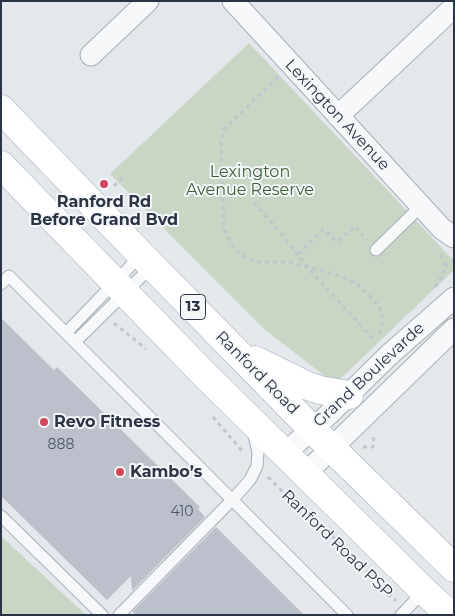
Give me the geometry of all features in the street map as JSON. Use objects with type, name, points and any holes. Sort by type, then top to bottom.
[{"type":"main road","name":"Ranford Road","points":[[1,109],[237,352],[454,568]]},
{"type":"main road","name":"13","points":[[1,165],[249,418],[306,473],[410,605],[450,615]]},
{"type":"main road","points":[[1,183],[15,196],[50,214]]},
{"type":"main road","points":[[237,352],[308,386],[349,395]]},
{"type":"street","points":[[91,56],[148,1]]},
{"type":"street","name":"Lexington Avenue","points":[[233,1],[448,233],[449,258]]},
{"type":"street","points":[[338,116],[454,7]]},
{"type":"street","name":"Grand Boulevarde","points":[[306,473],[322,438],[349,395],[389,355],[454,298]]},
{"type":"street","name":"Grand Boulevarde","points":[[285,453],[322,438],[454,329]]},
{"type":"lane","points":[[376,250],[421,206]]},
{"type":"lane","points":[[66,333],[120,287],[147,260]]},
{"type":"lane","points":[[1,284],[9,276],[347,615]]},
{"type":"lane","points":[[75,342],[120,287]]},
{"type":"lane","points":[[119,615],[250,480],[256,466],[258,452],[249,418]]},
{"type":"lane","points":[[1,516],[102,615]]},
{"type":"path","points":[[254,203],[281,232],[306,267],[378,344],[383,320],[379,307],[357,284],[341,276],[306,267],[288,262],[258,262],[241,255],[232,245],[224,229],[221,142],[224,129],[281,73]]},
{"type":"path","points":[[114,186],[124,176]]},
{"type":"path","points":[[298,254],[324,229],[337,242],[355,226],[376,250]]},
{"type":"path","points":[[449,258],[454,259]]},
{"type":"path","points":[[358,447],[373,447]]},
{"type":"path","name":"Ranford Road PSP","points":[[263,472],[282,491],[300,504],[371,575],[379,586],[410,605]]},
{"type":"green space","name":"Lexington Avenue Reserve","points":[[249,43],[454,261],[454,270],[335,384],[264,329],[110,174]]},
{"type":"green space","points":[[1,536],[86,615],[1,615]]},
{"type":"building","points":[[1,318],[54,370],[57,367],[200,507],[198,509],[205,517],[132,591],[131,576],[107,600],[1,496]]},
{"type":"building","points":[[216,527],[304,615],[134,615],[133,611]]},
{"type":"place","name":"Ranford Rd Before Grand Bvd","points":[[104,184]]},
{"type":"place","name":"Revo Fitness","points":[[44,422]]},
{"type":"place","name":"Kambo’s","points":[[120,472]]}]
